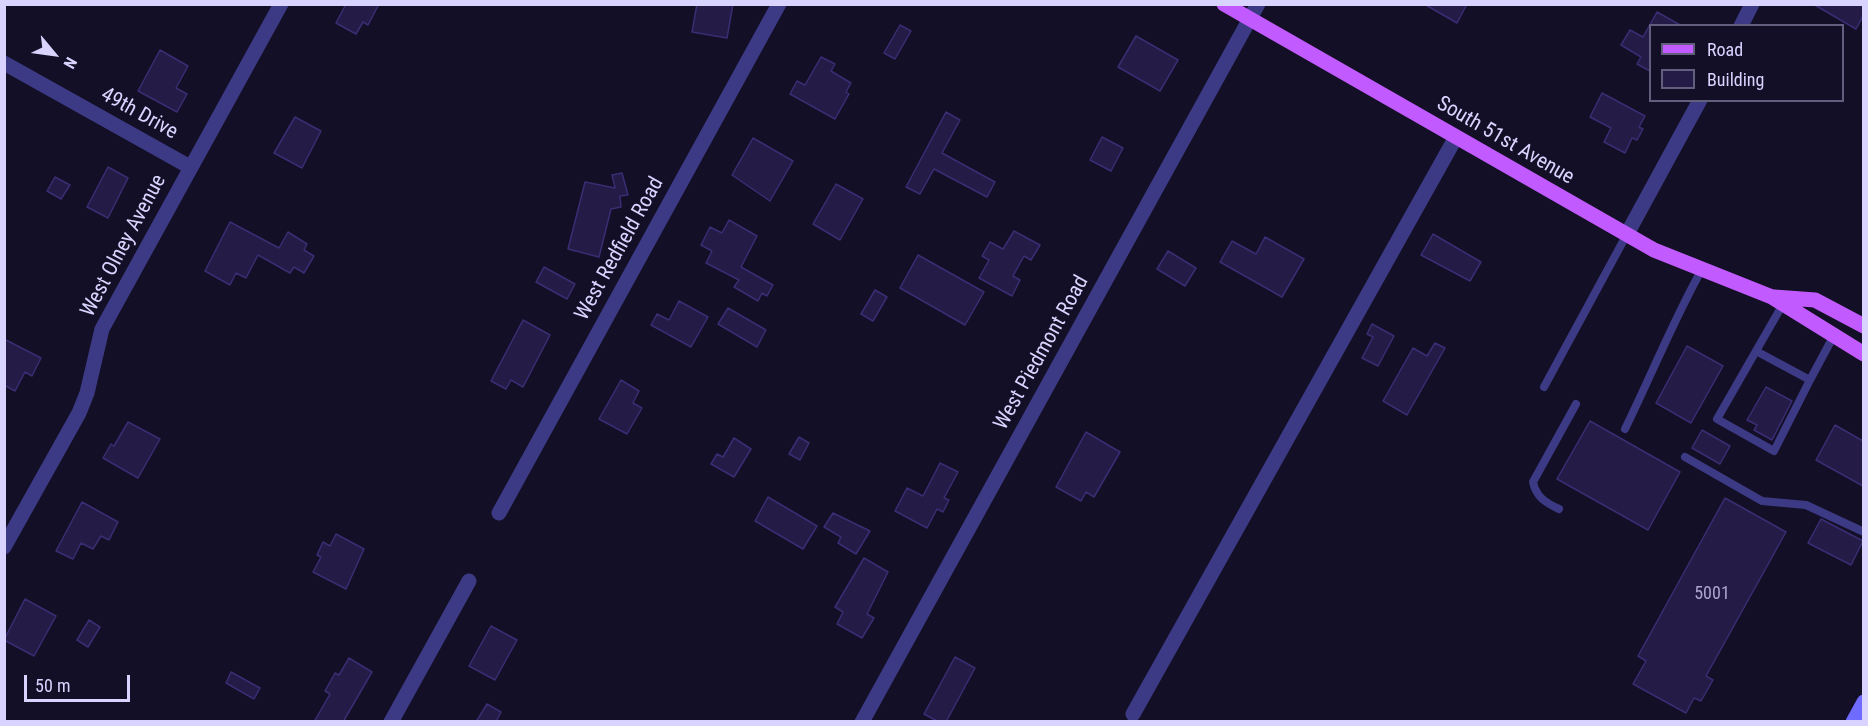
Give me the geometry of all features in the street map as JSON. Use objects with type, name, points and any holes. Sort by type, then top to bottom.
[{"type":"main road","name":"South 51st Avenue","points":[[1224,4],[1654,250],[1777,301],[1863,354]]},
{"type":"main road","name":"South 51st Avenue","points":[[1777,301],[1815,300],[1863,326]]},
{"type":"main road","points":[[1853,722],[1863,702]]},
{"type":"street","name":"West Olney Avenue","points":[[4,547],[79,413],[87,393],[102,329],[280,4]]},
{"type":"street","name":"West Redfield Road","points":[[499,513],[779,4]]},
{"type":"street","name":"West Piedmont Road","points":[[862,722],[1258,4]]},
{"type":"street","points":[[1742,24],[1752,4]]},
{"type":"street","name":"49th Drive","points":[[4,63],[190,167]]},
{"type":"street","points":[[1627,234],[1699,102]]},
{"type":"street","points":[[1134,714],[1456,137]]},
{"type":"street","points":[[391,722],[469,580]]},
{"type":"lane","points":[[1544,387],[1627,234]]},
{"type":"lane","points":[[1625,429],[1666,345],[1673,323],[1702,269]]},
{"type":"lane","points":[[1777,301],[1756,351],[1718,419],[1774,451],[1833,337]]},
{"type":"lane","points":[[1756,351],[1810,380]]},
{"type":"lane","points":[[1559,509],[1540,497],[1535,491],[1533,482],[1576,404]]},
{"type":"lane","points":[[1685,457],[1762,501],[1806,506],[1863,532]]},
{"type":"building","points":[[346,4],[379,4],[368,25],[363,22],[356,34],[336,23]]},
{"type":"building","points":[[697,4],[733,4],[727,38],[692,32]]},
{"type":"building","points":[[1424,4],[1467,4],[1457,23]]},
{"type":"building","points":[[1813,4],[1863,4],[1863,16],[1856,29]]},
{"type":"building","points":[[1657,12],[1678,24],[1650,24]]},
{"type":"building","points":[[900,25],[911,31],[895,59],[884,53]]},
{"type":"building","points":[[1649,26],[1649,70],[1637,64],[1641,57],[1621,45],[1630,30],[1643,37]]},
{"type":"building","points":[[1136,36],[1178,60],[1160,91],[1118,67]]},
{"type":"building","points":[[160,50],[188,66],[176,88],[187,94],[177,112],[138,91]]},
{"type":"building","points":[[821,57],[835,64],[831,71],[851,83],[846,92],[849,94],[835,119],[790,94],[797,81],[805,85]]},
{"type":"building","points":[[1602,93],[1645,116],[1639,127],[1643,129],[1637,140],[1632,138],[1625,153],[1604,142],[1611,128],[1590,117]]},
{"type":"building","points":[[946,112],[960,120],[942,153],[995,182],[987,197],[934,169],[920,194],[906,187]]},
{"type":"building","points":[[295,117],[321,131],[302,168],[274,153]]},
{"type":"building","points":[[1102,137],[1123,148],[1111,171],[1090,160]]},
{"type":"building","points":[[753,138],[793,161],[770,201],[732,175]]},
{"type":"building","points":[[108,167],[128,178],[108,218],[87,207]]},
{"type":"building","points":[[622,173],[628,195],[620,196],[621,207],[611,209],[599,257],[568,249],[585,182],[615,188],[612,175]]},
{"type":"building","points":[[55,177],[70,185],[61,199],[47,191]]},
{"type":"building","points":[[836,184],[863,199],[840,240],[813,224]]},
{"type":"building","points":[[729,220],[757,236],[741,267],[773,285],[767,296],[762,293],[758,301],[734,287],[739,280],[706,263],[712,251],[701,245],[710,227],[722,233]]},
{"type":"building","points":[[230,222],[279,248],[288,232],[307,244],[304,250],[314,256],[304,273],[294,267],[290,273],[258,255],[246,278],[236,273],[230,285],[205,271]]},
{"type":"building","points":[[1014,231],[1040,245],[1031,260],[1024,256],[1013,276],[1020,280],[1012,296],[979,278],[989,260],[982,256],[990,242],[1003,249]]},
{"type":"building","points":[[1433,234],[1481,262],[1470,281],[1421,255]]},
{"type":"building","points":[[1265,237],[1304,259],[1282,297],[1220,262],[1232,241],[1256,254]]},
{"type":"building","points":[[1168,251],[1196,268],[1185,286],[1157,269]]},
{"type":"building","points":[[918,255],[984,292],[965,325],[900,288]]},
{"type":"building","points":[[544,267],[575,284],[567,299],[536,282]]},
{"type":"building","points":[[875,290],[887,297],[873,321],[861,314]]},
{"type":"building","points":[[679,301],[708,317],[691,347],[651,325],[657,314],[669,320]]},
{"type":"building","points":[[728,308],[766,330],[757,347],[718,324]]},
{"type":"building","points":[[523,320],[550,335],[523,387],[511,380],[506,389],[491,381]]},
{"type":"building","points":[[1372,324],[1394,336],[1378,366],[1362,358],[1373,337],[1367,334]]},
{"type":"building","points":[[4,339],[41,358],[32,376],[25,372],[15,391],[4,385]]},
{"type":"building","points":[[1435,343],[1445,348],[1407,415],[1383,401],[1413,348],[1427,356]]},
{"type":"building","points":[[1687,346],[1723,366],[1691,423],[1656,403]]},
{"type":"building","points":[[621,380],[639,391],[633,403],[642,408],[627,434],[599,419]]},
{"type":"building","points":[[1766,387],[1792,401],[1772,440],[1754,430],[1757,425],[1747,420]]},
{"type":"building","points":[[1590,421],[1680,472],[1648,530],[1557,479]]},
{"type":"building","points":[[128,422],[160,439],[138,478],[103,458],[111,444],[114,446]]},
{"type":"building","points":[[1835,425],[1863,441],[1863,486],[1816,460]]},
{"type":"building","points":[[1702,430],[1730,446],[1720,464],[1692,448]]},
{"type":"building","points":[[1086,432],[1120,452],[1094,497],[1086,492],[1081,501],[1056,487]]},
{"type":"building","points":[[799,437],[809,443],[800,460],[789,454]]},
{"type":"building","points":[[734,438],[751,449],[734,477],[711,464],[717,454],[723,457]]},
{"type":"building","points":[[940,463],[958,472],[944,498],[949,500],[943,512],[937,509],[927,528],[895,511],[907,488],[923,496]]},
{"type":"building","points":[[768,497],[817,526],[803,549],[755,521]]},
{"type":"building","points":[[1725,498],[1786,532],[1706,676],[1713,680],[1701,701],[1694,698],[1686,713],[1633,684],[1646,661],[1638,656]]},
{"type":"building","points":[[82,502],[118,522],[109,540],[101,536],[93,549],[81,543],[73,559],[56,551]]},
{"type":"building","points":[[833,513],[870,531],[856,554],[838,543],[841,537],[824,527]]},
{"type":"building","points":[[1821,519],[1863,541],[1851,565],[1808,543]]},
{"type":"building","points":[[336,534],[364,549],[346,589],[313,572],[321,557],[317,555],[323,542],[330,546]]},
{"type":"building","points":[[864,558],[888,572],[867,614],[874,618],[862,638],[837,624],[843,612],[835,607]]},
{"type":"building","points":[[25,599],[56,616],[34,656],[4,640]]},
{"type":"building","points":[[89,620],[100,627],[88,647],[77,640]]},
{"type":"building","points":[[491,626],[517,640],[495,680],[469,666]]},
{"type":"building","points":[[955,657],[975,668],[946,722],[939,722],[924,714]]},
{"type":"building","points":[[349,658],[372,672],[343,722],[314,722],[330,694],[325,691],[335,673],[339,675]]},
{"type":"building","points":[[231,672],[260,688],[254,699],[226,683]]},
{"type":"building","points":[[487,704],[501,712],[496,722],[476,722]]}]
